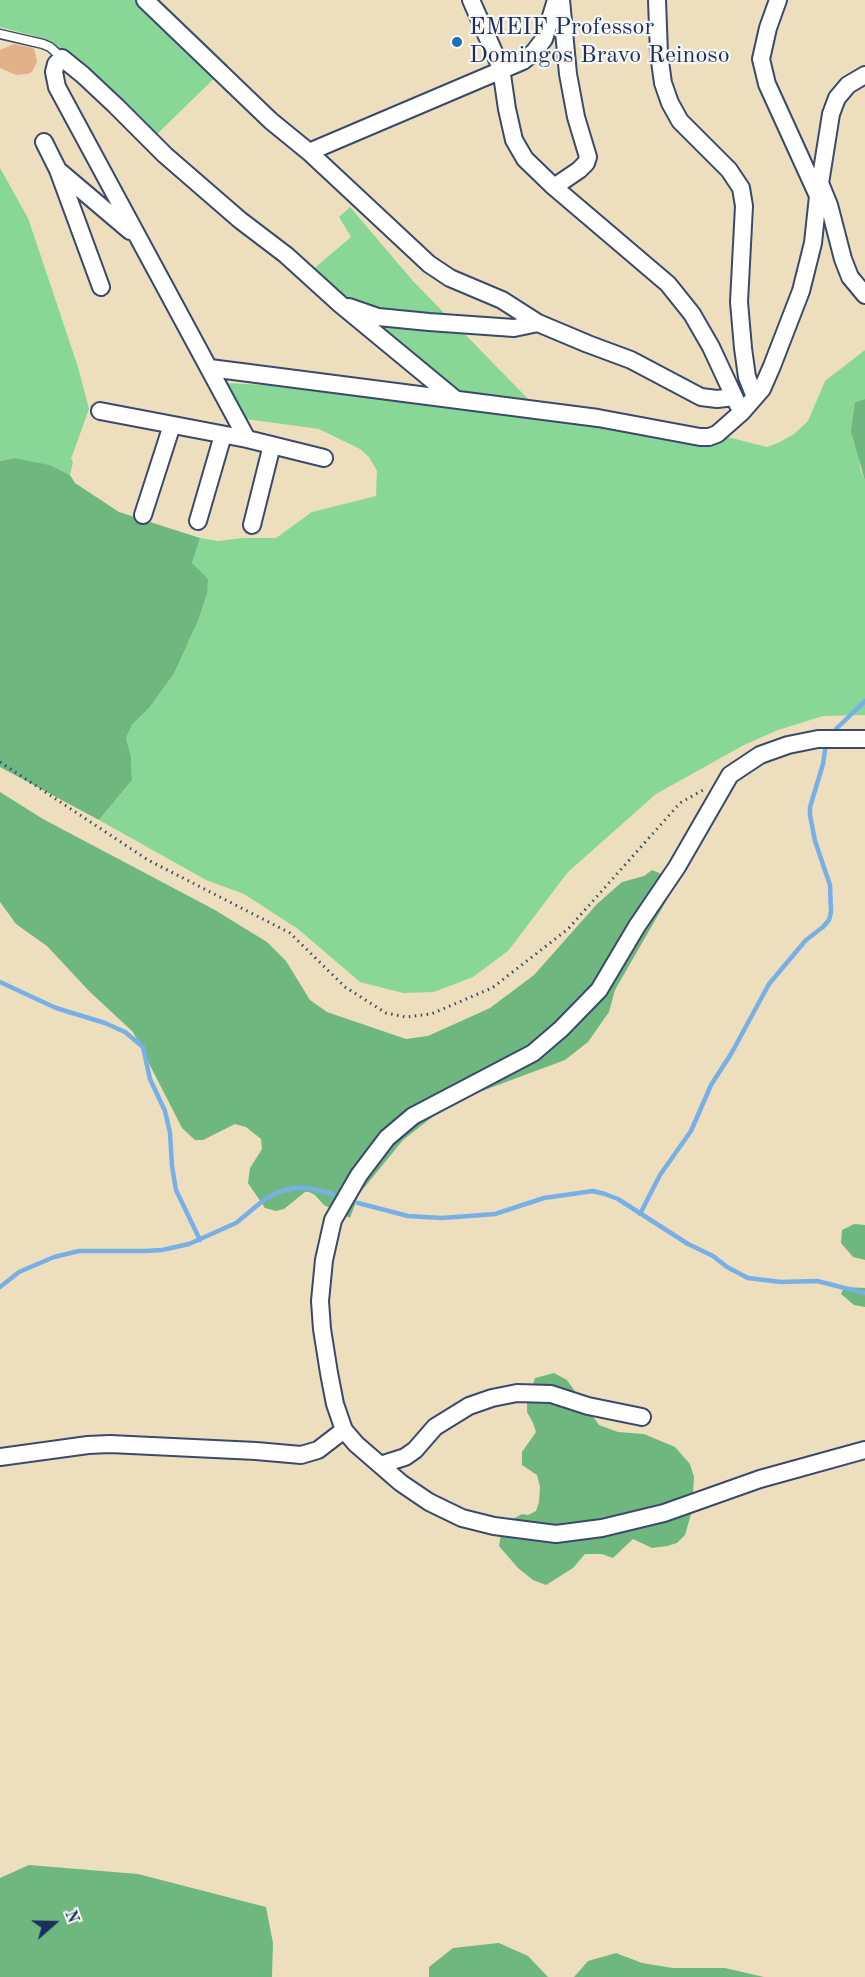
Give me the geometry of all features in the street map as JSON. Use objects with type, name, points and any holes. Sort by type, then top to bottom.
[{"type":"street","points":[[145,0],[271,121],[309,152],[429,264],[450,278],[502,300],[538,323],[631,360],[701,397],[717,399],[734,397]]},
{"type":"street","points":[[471,0],[501,68],[514,140],[525,159],[554,187],[668,284],[692,314],[742,412]]},
{"type":"street","points":[[309,152],[501,68],[523,61],[544,39],[556,0]]},
{"type":"street","points":[[554,187],[579,171],[588,157],[576,117],[568,74],[561,0]]},
{"type":"street","points":[[657,0],[659,54],[663,83],[670,102],[680,121],[729,170],[741,188],[744,206],[739,302],[746,367],[755,397]]},
{"type":"street","points":[[778,0],[768,28],[761,59],[767,84],[819,189],[830,205],[843,259],[850,277],[865,295]]},
{"type":"street","points":[[247,439],[57,87],[54,72],[56,64],[62,58],[116,106],[165,155],[455,399]]},
{"type":"street","points":[[210,368],[598,418],[700,437],[717,434],[762,390],[801,291],[813,243],[831,114],[837,98],[848,85],[865,75]]},
{"type":"street","points":[[44,142],[58,170],[101,287]]},
{"type":"street","points":[[58,170],[138,238]]},
{"type":"street","points":[[340,304],[378,316],[429,322],[514,328],[538,323]]},
{"type":"street","points":[[100,411],[247,439],[324,458]]},
{"type":"street","points":[[143,515],[172,425]]},
{"type":"street","points":[[198,521],[223,435]]},
{"type":"street","points":[[252,525],[272,445]]},
{"type":"street","points":[[865,739],[818,739],[788,745],[760,755],[730,775],[676,867],[598,990],[561,1029],[533,1053],[413,1116],[387,1138],[359,1175],[333,1220],[324,1260],[320,1301],[329,1373],[335,1404],[344,1430],[356,1444],[401,1483],[429,1502],[462,1518],[494,1526],[556,1534],[603,1528],[664,1513],[760,1479],[865,1450]]},
{"type":"street","points":[[380,1465],[405,1457],[415,1450],[435,1426],[469,1406],[517,1393],[551,1394],[598,1408],[642,1417]]},
{"type":"street","points":[[0,1457],[110,1444],[301,1455],[329,1444],[344,1430]]},
{"type":"lane","points":[[0,34],[43,44],[62,58]]},
{"type":"path","points":[[0,762],[148,860],[290,933],[345,987],[386,1013],[406,1017],[431,1014],[492,988],[568,928],[680,803],[730,775]]},
{"type":"green space","points":[[0,0],[160,0],[228,65],[153,138],[75,62],[34,36],[0,27]]},
{"type":"green space","points":[[0,168],[28,218],[78,367],[89,409],[71,459],[73,462],[70,475],[49,465],[15,458],[0,461]]},
{"type":"green space","points":[[350,207],[413,281],[531,402],[668,422],[767,447],[794,434],[808,421],[825,381],[865,350],[865,399],[855,402],[860,467],[865,481],[865,715],[823,716],[778,730],[744,745],[656,794],[568,872],[508,951],[473,977],[434,992],[403,993],[360,982],[298,929],[244,894],[206,880],[99,820],[132,780],[131,757],[126,738],[132,725],[149,708],[189,641],[198,621],[207,594],[192,563],[200,538],[218,541],[276,538],[312,512],[376,496],[377,471],[369,457],[360,449],[319,429],[238,418],[224,383],[266,385],[391,399],[463,397],[310,272],[351,237],[339,217]]},
{"type":"green space","points":[[865,399],[865,481],[851,431],[855,402]]},
{"type":"green space","points":[[15,458],[50,465],[70,475],[75,483],[119,512],[200,538],[192,563],[208,579],[207,594],[198,621],[174,673],[149,708],[132,725],[126,738],[131,757],[132,780],[99,820],[0,767],[0,461]]},
{"type":"green space","points":[[0,792],[43,819],[215,910],[267,942],[286,961],[310,1000],[327,1012],[406,1039],[428,1036],[490,1008],[534,975],[597,904],[622,882],[644,876],[652,870],[662,874],[672,884],[672,891],[615,990],[609,1012],[588,1042],[565,1060],[445,1107],[403,1140],[359,1194],[350,1218],[324,1205],[309,1192],[305,1192],[284,1209],[276,1211],[265,1208],[248,1183],[250,1168],[262,1149],[261,1139],[246,1127],[235,1124],[203,1140],[195,1140],[182,1128],[133,1032],[89,991],[47,946],[16,924],[0,902]]},
{"type":"green space","points":[[854,1224],[865,1225],[865,1260],[853,1257],[841,1243],[842,1230]]},
{"type":"green space","points":[[844,1287],[865,1288],[865,1307],[854,1305],[841,1294]]},
{"type":"green space","points":[[554,1373],[567,1380],[599,1425],[618,1432],[644,1434],[675,1447],[690,1464],[694,1477],[692,1511],[685,1535],[677,1543],[652,1548],[633,1539],[613,1558],[602,1554],[585,1554],[573,1568],[546,1585],[533,1580],[518,1568],[499,1546],[502,1528],[522,1514],[528,1515],[536,1511],[539,1502],[540,1487],[537,1475],[522,1465],[522,1452],[536,1432],[527,1412],[527,1403],[535,1378]]},
{"type":"green space","points":[[29,1865],[138,1874],[266,1907],[273,1943],[272,1977],[0,1977],[0,1878]]},
{"type":"green space","points":[[499,1943],[528,1956],[548,1977],[429,1977],[429,1967],[453,1948]]},
{"type":"green space","points":[[616,1953],[642,1963],[673,1968],[725,1968],[764,1977],[574,1977],[588,1961]]},
{"type":"building","points":[[14,44],[33,48],[37,62],[32,72],[16,75],[0,68],[0,50]]},
{"type":"waterway","points":[[836,729],[865,701]]},
{"type":"waterway","points":[[640,1214],[660,1175],[691,1131],[711,1085],[731,1054],[769,984],[806,940],[829,920],[830,885],[815,841],[810,815],[825,750]]},
{"type":"waterway","points":[[0,982],[56,1008],[105,1023],[125,1032],[143,1047],[150,1079],[165,1111],[170,1133],[176,1190],[200,1240]]},
{"type":"waterway","points":[[0,1287],[19,1272],[54,1257],[79,1251],[162,1250],[189,1244],[236,1223],[265,1199],[278,1192],[294,1188],[308,1188],[333,1194]]},
{"type":"waterway","points":[[358,1203],[408,1216],[442,1218],[495,1214],[544,1198],[593,1191],[618,1199],[688,1244],[713,1256],[727,1267],[748,1278],[781,1282],[817,1281],[865,1293]]},
{"type":"place","name":"EMEIF Professor Domingos Bravo Reinoso","points":[[457,42]]}]
